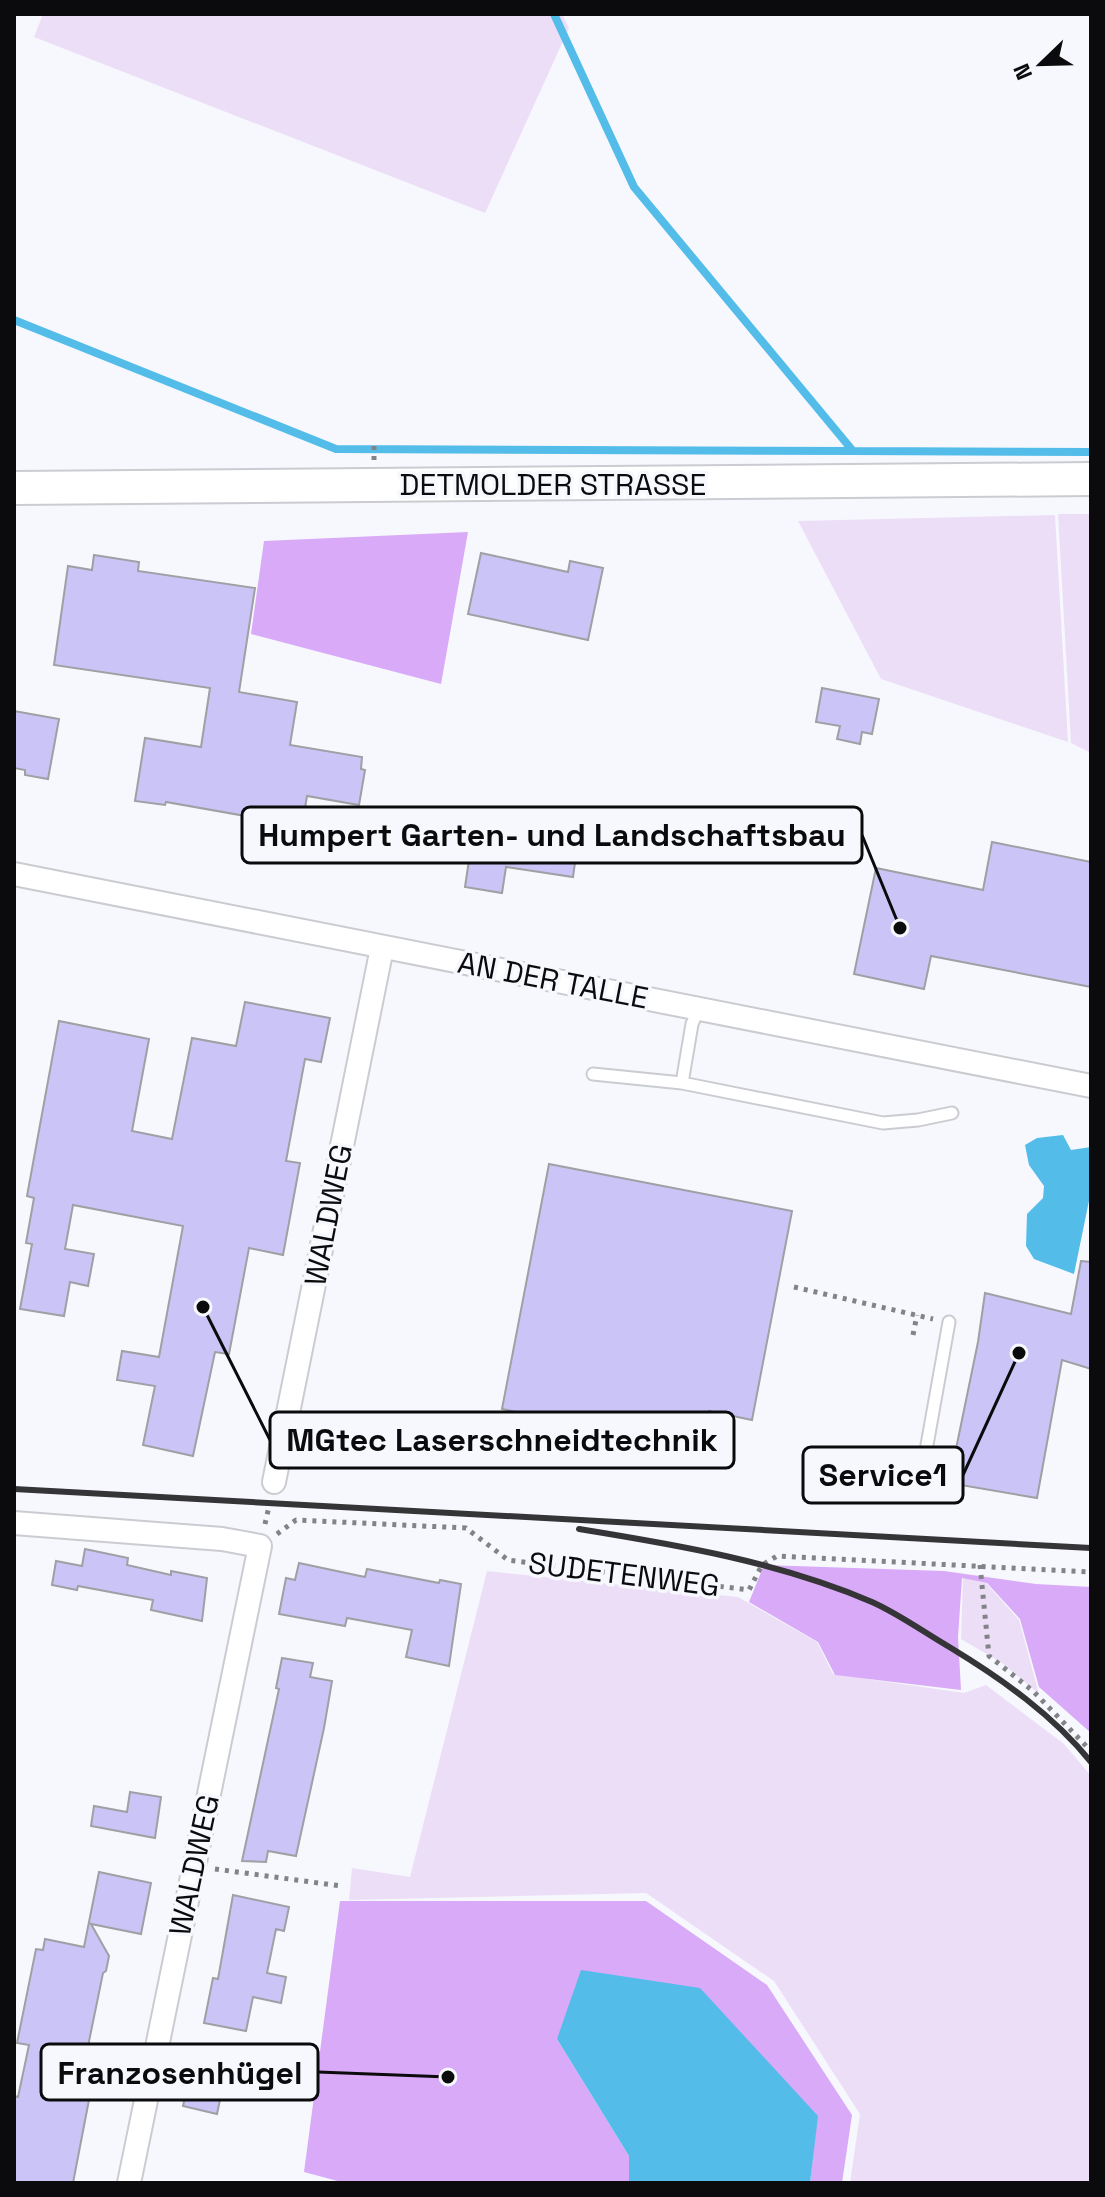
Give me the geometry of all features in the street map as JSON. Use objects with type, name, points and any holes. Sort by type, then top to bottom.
[{"type":"street","name":"DETMOLDER STRASSE","points":[[14,488],[1091,479]]},
{"type":"street","name":"AN DER TALLE","points":[[14,874],[1091,1086]]},
{"type":"street","name":"WALDWEG","points":[[274,1482],[382,948]]},
{"type":"street","points":[[14,1523],[222,1539],[260,1546]]},
{"type":"street","name":"WALDWEG","points":[[129,2183],[260,1546]]},
{"type":"lane","points":[[682,1083],[692,1024],[699,1008]]},
{"type":"lane","points":[[593,1074],[682,1083],[883,1123],[952,1113]]},
{"type":"lane","points":[[920,1484],[949,1322]]},
{"type":"path","points":[[794,1287],[949,1322]]},
{"type":"path","points":[[913,1335],[917,1315]]},
{"type":"path","name":"SUDETENWEG","points":[[260,1546],[296,1520],[466,1528],[508,1560],[749,1590],[762,1565],[777,1556],[1091,1572]]},
{"type":"path","points":[[980,1565],[989,1656],[1033,1691],[1091,1751]]},
{"type":"path","points":[[219,1870],[341,1886]]},
{"type":"shaded area","points":[[43,14],[562,14],[569,28],[485,213],[34,37]]},
{"type":"shaded area","points":[[1058,514],[1091,514],[1091,753],[1071,743]]},
{"type":"shaded area","points":[[1055,515],[1068,742],[881,679],[798,521]]},
{"type":"shaded area","points":[[468,532],[441,684],[251,634],[264,541]]},
{"type":"shaded area","points":[[764,1565],[944,1571],[1036,1584],[1091,1587],[1091,1733],[1039,1687],[1020,1619],[987,1583],[962,1578],[958,1637],[961,1690],[835,1675],[818,1642],[749,1602]]},
{"type":"shaded area","points":[[487,1571],[738,1597],[817,1642],[833,1674],[964,1693],[986,1685],[1064,1744],[1091,1776],[1091,2183],[850,2183],[860,2114],[774,1981],[646,1893],[349,1900],[352,1868],[410,1877]]},
{"type":"shaded area","points":[[963,1578],[986,1583],[1019,1620],[1039,1694],[1002,1663],[961,1639]]},
{"type":"shaded area","points":[[340,1901],[646,1901],[767,1985],[852,2115],[842,2183],[810,2183],[817,2116],[557,2039],[629,2156],[629,2183],[345,2183],[304,2172]]},
{"type":"water","points":[[1063,1135],[1071,1150],[1091,1147],[1091,1191],[1074,1274],[1034,1259],[1026,1246],[1027,1214],[1043,1198],[1044,1186],[1029,1165],[1025,1145],[1037,1138]]},
{"type":"water","points":[[581,1970],[700,1988],[818,2116],[810,2183],[629,2183],[629,2156],[557,2039]]},
{"type":"building","points":[[481,553],[568,572],[570,561],[603,568],[588,640],[468,614]]},
{"type":"building","points":[[94,555],[139,562],[138,571],[255,588],[239,692],[297,702],[290,745],[362,757],[361,769],[365,770],[359,805],[307,796],[302,826],[166,802],[165,805],[135,801],[145,738],[201,747],[210,688],[54,665],[68,566],[92,570]]},
{"type":"building","points":[[822,688],[879,699],[872,734],[862,732],[860,744],[837,739],[840,726],[816,722]]},
{"type":"building","points":[[14,711],[59,719],[48,779],[25,775],[25,770],[14,768]]},
{"type":"building","points":[[473,833],[577,848],[573,877],[506,867],[502,893],[465,887]]},
{"type":"building","points":[[992,842],[1091,862],[1091,987],[931,956],[924,989],[854,974],[876,868],[983,890]]},
{"type":"building","points":[[245,1002],[330,1018],[321,1062],[305,1059],[286,1161],[300,1163],[283,1255],[249,1248],[229,1354],[215,1352],[193,1456],[143,1445],[155,1386],[117,1380],[122,1351],[159,1357],[183,1226],[73,1205],[65,1249],[94,1254],[88,1286],[70,1282],[64,1316],[20,1309],[32,1244],[26,1243],[34,1198],[27,1196],[59,1021],[149,1039],[132,1131],[172,1139],[192,1038],[236,1046]]},
{"type":"building","points":[[549,1164],[792,1211],[752,1420],[709,1411],[702,1448],[502,1409]]},
{"type":"building","points":[[1081,1261],[1091,1262],[1091,1369],[1062,1360],[1037,1498],[949,1483],[985,1293],[1071,1314]]},
{"type":"building","points":[[85,1549],[128,1558],[127,1565],[171,1575],[171,1571],[207,1578],[202,1621],[151,1610],[153,1600],[78,1586],[77,1590],[52,1585],[56,1561],[82,1566]]},
{"type":"building","points":[[299,1563],[365,1577],[367,1569],[439,1583],[440,1580],[461,1584],[449,1666],[406,1657],[412,1630],[347,1618],[345,1626],[279,1614],[286,1578],[295,1580]]},
{"type":"building","points":[[282,1658],[313,1663],[310,1677],[332,1681],[324,1728],[296,1856],[268,1851],[266,1862],[242,1861],[279,1689],[276,1688]]},
{"type":"building","points":[[130,1792],[161,1797],[155,1838],[91,1826],[94,1806],[127,1812]]},
{"type":"building","points":[[99,1872],[151,1883],[141,1934],[91,1924],[109,1956],[86,2056],[83,2077],[93,2079],[73,2183],[14,2183],[14,2096],[18,2097],[29,2045],[17,2043],[36,1949],[43,1950],[45,1939],[84,1947]]},
{"type":"building","points":[[233,1895],[289,1907],[284,1931],[276,1929],[267,1973],[286,1977],[281,2003],[253,1997],[246,2031],[204,2023],[213,1978],[218,1979]]},
{"type":"building","points":[[191,2069],[225,2076],[217,2114],[183,2106]]},
{"type":"waterway","points":[[554,14],[634,187],[853,451],[1091,452]]},
{"type":"waterway","points":[[14,320],[336,449],[853,451]]},
{"type":"railway","points":[[14,1489],[1091,1548]]},
{"type":"railway","points":[[579,1529],[765,1566],[872,1602],[1008,1685],[1043,1713],[1091,1762]]},
{"type":"place","name":"Humpert Garten- und Landschaftsbau","points":[[900,928]]},
{"type":"place","name":"MGtec Laserschneidtechnik","points":[[203,1307]]},
{"type":"place","name":"Service1","points":[[1019,1353]]},
{"type":"place","name":"Franzosenhügel","points":[[448,2077]]}]
